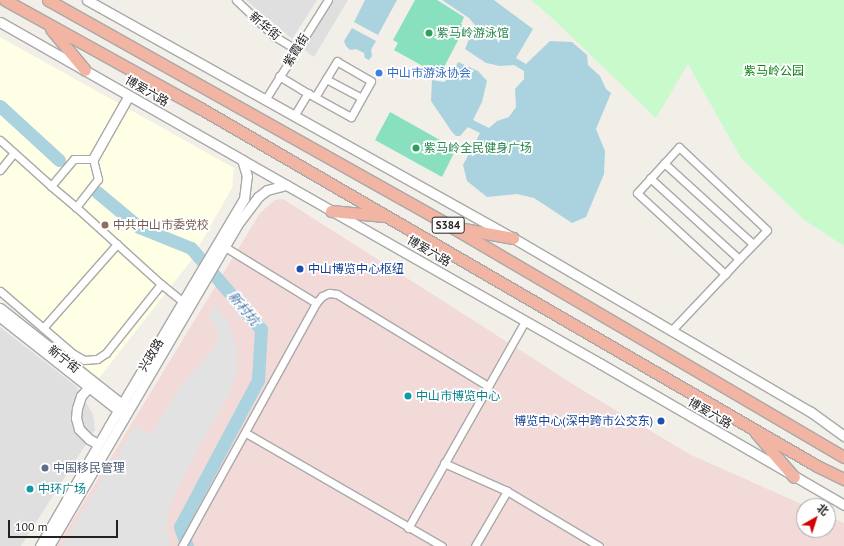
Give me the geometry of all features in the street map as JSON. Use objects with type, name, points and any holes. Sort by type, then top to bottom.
[{"type":"highway","name":"博爱六路","points":[[5,0],[200,108],[749,425],[817,466],[844,479]]},
{"type":"highway","name":"S384","points":[[48,0],[450,226],[844,457]]},
{"type":"highway","points":[[46,24],[84,70]]},
{"type":"highway","points":[[331,211],[388,216]]},
{"type":"highway","points":[[450,226],[513,238]]},
{"type":"highway","points":[[749,425],[794,477]]},
{"type":"street","points":[[87,0],[513,238],[811,412],[844,436]]},
{"type":"street","name":"新华街","points":[[236,0],[274,36],[296,50]]},
{"type":"street","name":"紫霞街","points":[[265,100],[328,0]]},
{"type":"street","name":"博爱六路","points":[[0,22],[525,321],[844,505]]},
{"type":"street","points":[[279,76],[308,93],[315,97],[350,117],[371,81],[337,61],[315,97]]},
{"type":"street","points":[[326,79],[361,98]]},
{"type":"street","points":[[294,116],[308,93]]},
{"type":"street","points":[[76,207],[98,179],[93,159],[129,95]]},
{"type":"street","points":[[0,140],[161,284],[186,304]]},
{"type":"street","points":[[671,331],[767,230],[679,148],[637,193],[725,274]]},
{"type":"street","points":[[0,170],[14,153]]},
{"type":"street","points":[[51,186],[74,159],[93,159]]},
{"type":"street","name":"兴政路","points":[[50,546],[123,410],[222,244],[244,199],[247,176],[242,160]]},
{"type":"street","points":[[664,163],[753,244]]},
{"type":"street","points":[[650,178],[739,259]]},
{"type":"street","name":"兴政路","points":[[222,244],[258,196],[267,190],[286,185]]},
{"type":"street","points":[[43,328],[117,244]]},
{"type":"street","points":[[222,244],[316,303]]},
{"type":"street","points":[[0,291],[72,353],[84,360],[97,359],[106,353],[161,284]]},
{"type":"street","points":[[182,546],[246,433],[316,303],[322,296],[329,293],[337,294],[488,386]]},
{"type":"street","name":"新宁街","points":[[0,308],[123,410]]},
{"type":"street","points":[[0,317],[89,387],[123,410]]},
{"type":"street","points":[[408,528],[525,321]]},
{"type":"street","points":[[89,387],[81,396],[77,408],[76,418],[79,429],[89,439],[98,444]]},
{"type":"street","name":"兴政路","points":[[40,546],[98,444],[123,410]]},
{"type":"street","points":[[246,433],[408,528],[442,546]]},
{"type":"street","points":[[444,463],[507,491],[599,546]]},
{"type":"street","points":[[475,546],[507,491]]},
{"type":"shaded area","points":[[246,0],[317,0],[292,39]]},
{"type":"shaded area","points":[[331,0],[348,0],[314,57],[302,48]]},
{"type":"shaded area","name":"中共中山市委党校","points":[[0,37],[234,168],[232,188],[190,262],[99,378],[0,298]]},
{"type":"shaded area","points":[[283,199],[587,393],[691,455],[796,502],[796,538],[836,538],[836,520],[844,523],[844,546],[57,546],[260,213],[275,200]]},
{"type":"shaded area","points":[[215,304],[227,320],[237,348],[237,373],[229,394],[197,450],[169,507],[167,527],[170,546],[62,546],[135,426],[151,435],[175,394],[217,343],[218,332],[208,316]]},
{"type":"shaded area","points":[[0,327],[76,386],[93,414],[95,430],[21,546],[0,546]]},
{"type":"green space","name":"紫马岭游泳馆","points":[[415,0],[437,0],[464,17],[461,24],[465,27],[443,69],[439,67],[435,73],[394,50],[398,43],[393,40]]},
{"type":"green space","name":"紫马岭公园","points":[[531,0],[844,0],[844,246],[803,219],[741,158],[688,64],[656,118],[551,17]]},
{"type":"green space","points":[[390,112],[456,149],[442,177],[375,140]]},
{"type":"water","points":[[365,0],[397,0],[378,35],[354,22]]},
{"type":"water","points":[[442,0],[494,0],[533,29],[516,58],[526,64],[550,41],[572,42],[587,55],[588,65],[600,76],[606,89],[611,93],[596,129],[605,151],[604,174],[586,217],[572,223],[534,198],[517,194],[487,197],[467,181],[463,165],[480,133],[468,127],[460,136],[456,136],[452,132],[431,101],[432,80],[444,82],[450,77],[458,62],[478,71],[487,81],[482,102],[473,120],[489,128],[497,121],[509,117],[516,107],[515,89],[524,79],[524,71],[514,65],[500,66],[486,63],[465,49],[475,25],[469,18]]},
{"type":"water","points":[[352,28],[376,41],[371,50],[372,56],[369,60],[365,58],[364,53],[356,49],[350,50],[346,46],[344,41]]},
{"type":"waterway","name":"新村坑","points":[[0,106],[59,160]]},
{"type":"waterway","name":"新村坑","points":[[97,192],[139,227],[191,248],[261,329],[258,380],[180,527],[187,546]]},
{"type":"place","name":"紫马岭游泳馆","points":[[429,33]]},
{"type":"place","name":"中山市游泳协会","points":[[379,73]]},
{"type":"place","name":"紫马岭全民健身广场","points":[[416,148]]},
{"type":"place","name":"中共中山市委党校","points":[[105,225]]},
{"type":"place","name":"中山博览中心枢纽","points":[[300,269]]},
{"type":"place","name":"中山市博览中心","points":[[408,396]]},
{"type":"place","name":"博览中心(深中跨市公交东)","points":[[661,421]]},
{"type":"place","name":"中国移民管理","points":[[45,468]]},
{"type":"place","name":"中环广场","points":[[30,489]]}]
